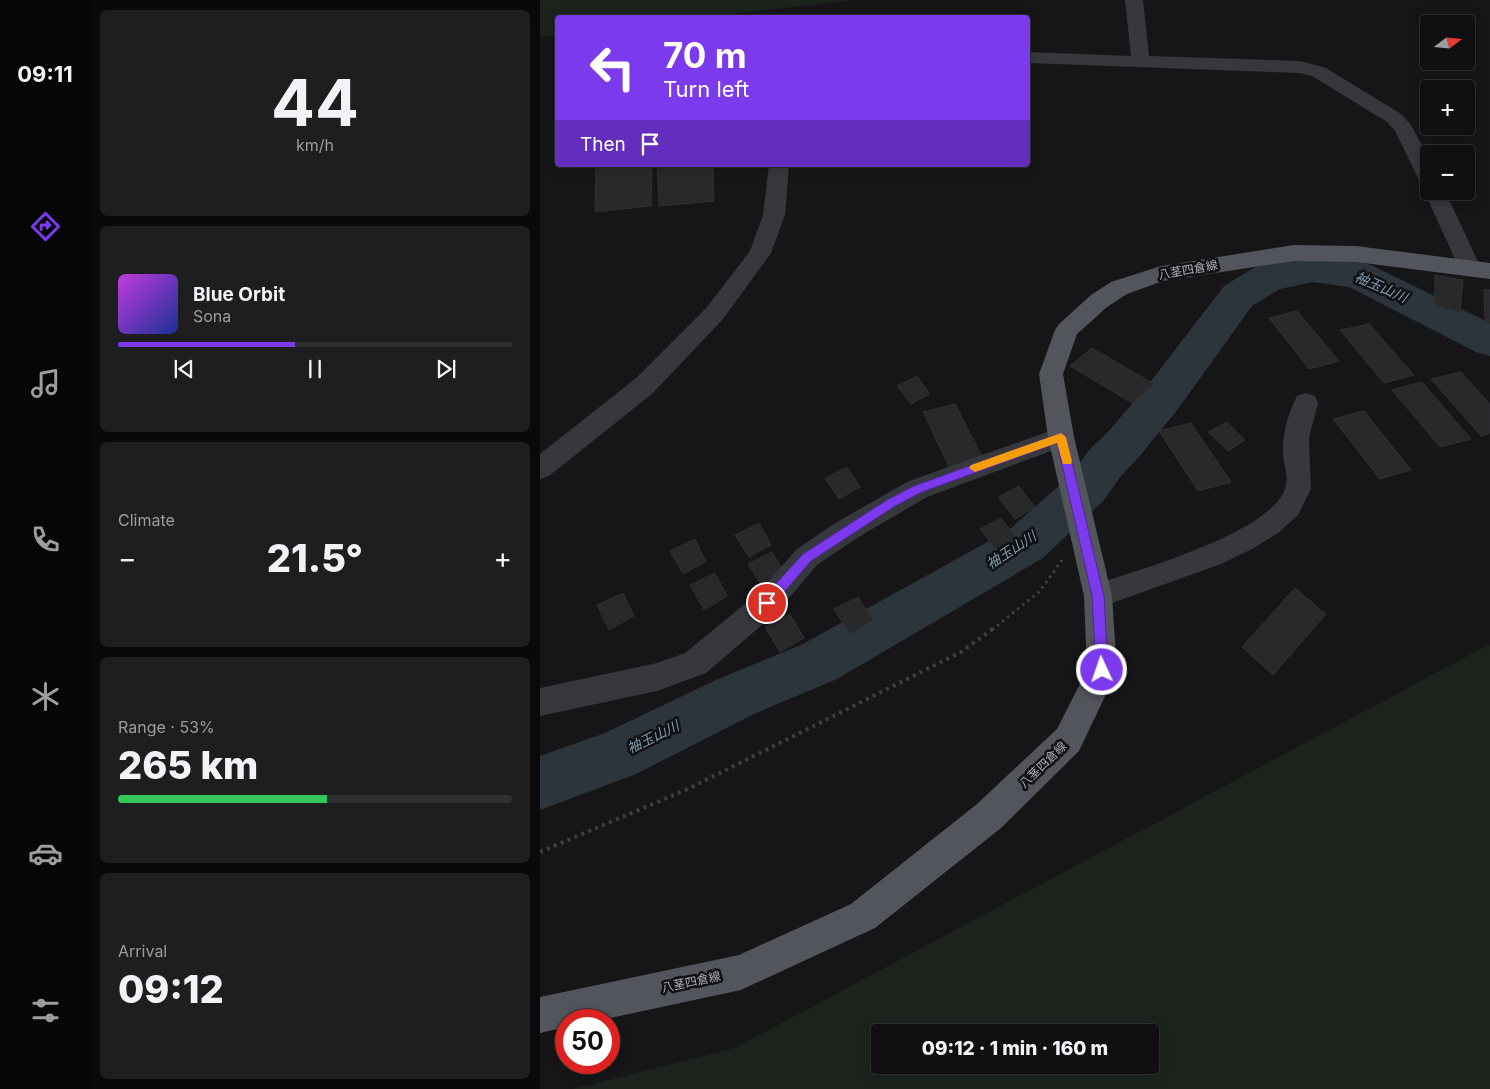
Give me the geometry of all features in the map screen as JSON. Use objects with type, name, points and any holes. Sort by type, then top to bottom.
[{"type":"main road","name":"八茎四倉線","points":[[540,1015],[741,972],[863,916],[989,816],[1068,740],[1102,670],[1098,596],[1061,437],[1051,374],[1067,330],[1098,301],[1119,288],[1161,274],[1294,253],[1356,254],[1480,269]]},
{"type":"street","points":[[1134,0],[1141,63]]},
{"type":"street","points":[[1030,58],[1300,68],[1319,72],[1394,118],[1404,129],[1420,162]]},
{"type":"street","points":[[540,469],[644,386],[715,313],[760,253],[774,215],[779,167]]},
{"type":"street","points":[[1439,200],[1480,269]]},
{"type":"street","points":[[1098,596],[1179,570],[1238,542],[1276,520],[1294,500],[1299,488],[1296,450],[1297,428],[1306,403]]},
{"type":"street","points":[[540,702],[657,676],[695,663],[767,603],[807,557],[847,530],[918,489],[1061,437]]},
{"type":"path","points":[[540,852],[690,788],[961,652],[1007,619],[1040,591],[1082,527]]},
{"type":"shaded area","points":[[540,0],[853,0],[722,15],[555,15],[555,35],[540,37]]},
{"type":"shaded area","points":[[1490,644],[1490,1089],[573,1089],[735,1048]]},
{"type":"building","points":[[596,167],[652,167],[651,206],[595,212]]},
{"type":"building","points":[[657,167],[713,167],[714,201],[659,206]]},
{"type":"building","points":[[1435,275],[1463,280],[1460,312],[1435,305]]},
{"type":"building","points":[[1484,289],[1490,290],[1490,322],[1485,321]]},
{"type":"building","points":[[1297,311],[1339,361],[1309,369],[1269,318]]},
{"type":"building","points":[[1369,324],[1414,375],[1384,383],[1340,330]]},
{"type":"building","points":[[1092,348],[1154,384],[1132,403],[1070,366]]},
{"type":"building","points":[[1461,372],[1490,404],[1490,433],[1481,436],[1431,379]]},
{"type":"building","points":[[917,376],[930,394],[911,404],[897,386]]},
{"type":"building","points":[[1422,382],[1471,439],[1440,447],[1392,390]]},
{"type":"building","points":[[955,404],[985,462],[951,471],[923,412]]},
{"type":"building","points":[[1364,411],[1411,470],[1380,479],[1333,419]]},
{"type":"building","points":[[1227,422],[1245,440],[1228,451],[1208,432]]},
{"type":"building","points":[[1191,423],[1231,482],[1198,491],[1159,431]]},
{"type":"building","points":[[847,467],[860,487],[839,499],[825,478]]},
{"type":"building","points":[[1019,486],[1035,507],[1015,519],[998,497]]},
{"type":"building","points":[[1001,518],[1017,539],[997,551],[980,529]]},
{"type":"building","points":[[759,523],[771,545],[749,557],[735,535]]},
{"type":"building","points":[[695,539],[706,562],[683,574],[670,551]]},
{"type":"building","points":[[772,552],[785,574],[763,587],[748,564]]},
{"type":"building","points":[[715,573],[727,596],[704,610],[690,585]]},
{"type":"building","points":[[1295,588],[1326,614],[1273,675],[1242,647]]},
{"type":"building","points":[[623,593],[634,616],[609,630],[597,605]]},
{"type":"building","points":[[858,597],[873,620],[850,634],[834,609]]},
{"type":"building","points":[[790,614],[804,638],[780,652],[765,627]]},
{"type":"waterway","name":"袖玉山川","points":[[540,783],[617,755],[737,696],[819,662],[1026,544],[1088,487],[1105,463],[1123,445],[1163,397],[1238,296],[1269,277],[1313,269],[1357,274],[1490,341]]},
{"type":"slow traffic","points":[[975,468],[1061,437],[1067,461]]},
{"type":"route","points":[[767,603],[807,557],[891,503],[918,489],[1061,437],[1098,596],[1102,670]]}]
